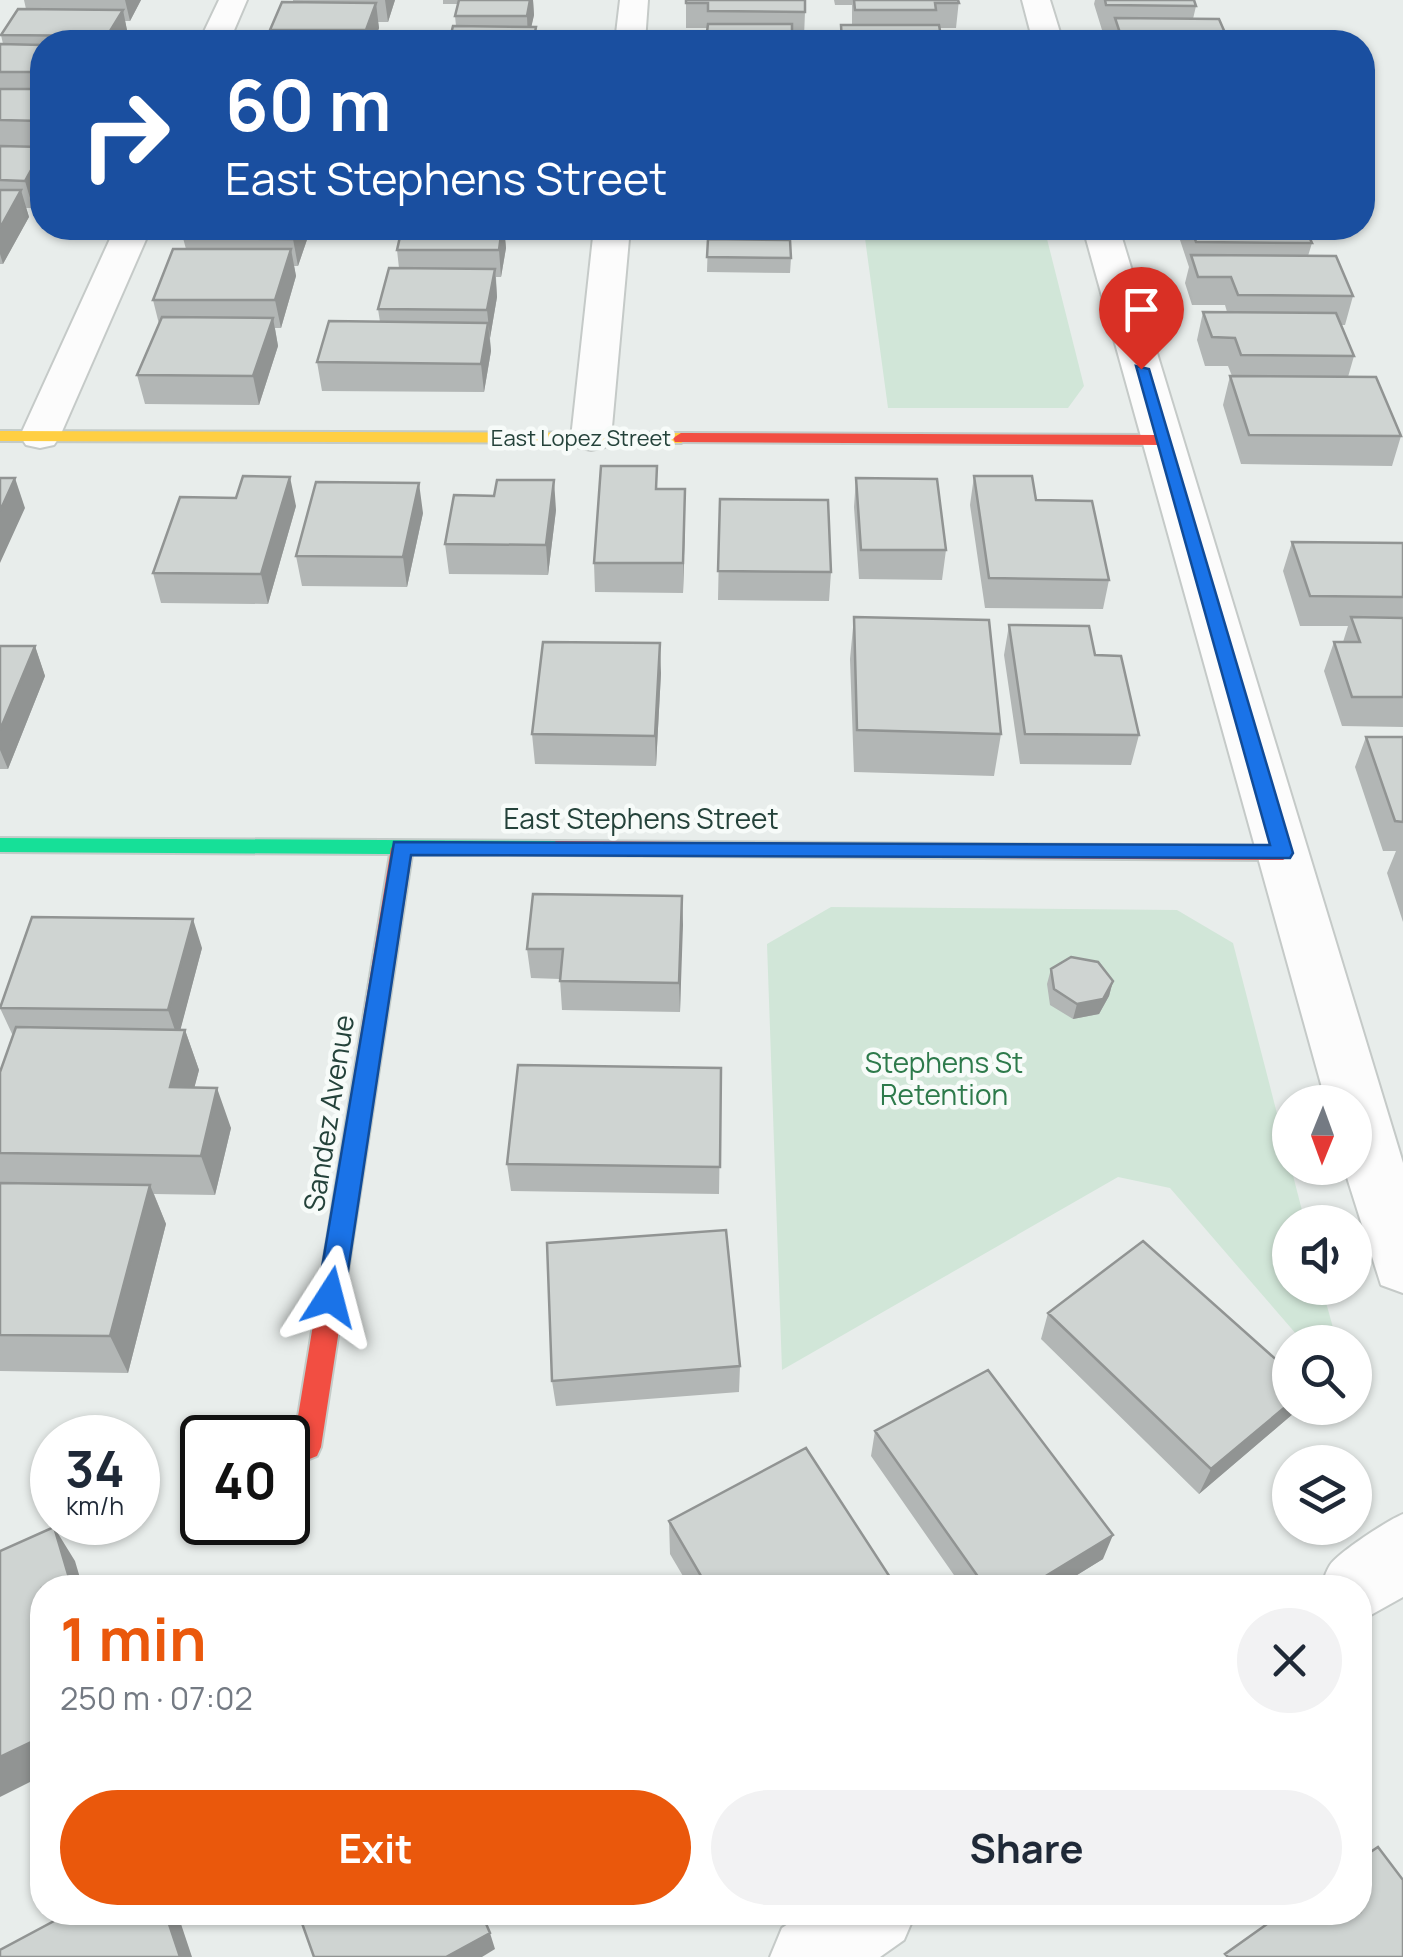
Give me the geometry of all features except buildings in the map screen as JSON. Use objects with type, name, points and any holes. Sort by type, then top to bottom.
[{"type":"street","points":[[219,30],[233,0]]},
{"type":"street","points":[[631,30],[634,0]]},
{"type":"street","points":[[1036,0],[1045,30]]},
{"type":"street","points":[[40,436],[128,240]]},
{"type":"street","points":[[591,438],[611,240]]},
{"type":"street","points":[[1104,240],[1403,1266]]},
{"type":"street","name":"East Lopez Street","points":[[0,436],[1162,440]]},
{"type":"street","name":"East Stephens Street","points":[[0,845],[1283,853]]},
{"type":"street","name":"Sandez Avenue","points":[[310,1428],[402,848]]},
{"type":"street","points":[[1372,1577],[1391,1564],[1403,1548]]},
{"type":"street","points":[[811,1957],[857,1925]]},
{"type":"green space","points":[[865,240],[1047,240],[1084,386],[1068,408],[888,408]]},
{"type":"green space","name":"Stephens St Retention","points":[[831,907],[1177,910],[1233,943],[1272,1094],[1272,1185],[1295,1185],[1301,1205],[1272,1205],[1272,1305],[1327,1305],[1332,1325],[1288,1325],[1170,1188],[1118,1177],[782,1370],[767,944]]},
{"type":"traffic: fast","points":[[0,845],[556,848]]},
{"type":"traffic: slow","points":[[0,436],[681,438]]},
{"type":"traffic: jam","points":[[681,438],[1162,440]]},
{"type":"traffic: jam","points":[[310,1428],[402,848]]},
{"type":"traffic: jam","points":[[556,848],[1283,853]]},
{"type":"route","points":[[330,1297],[402,848],[1283,853],[1141,369]]}]
